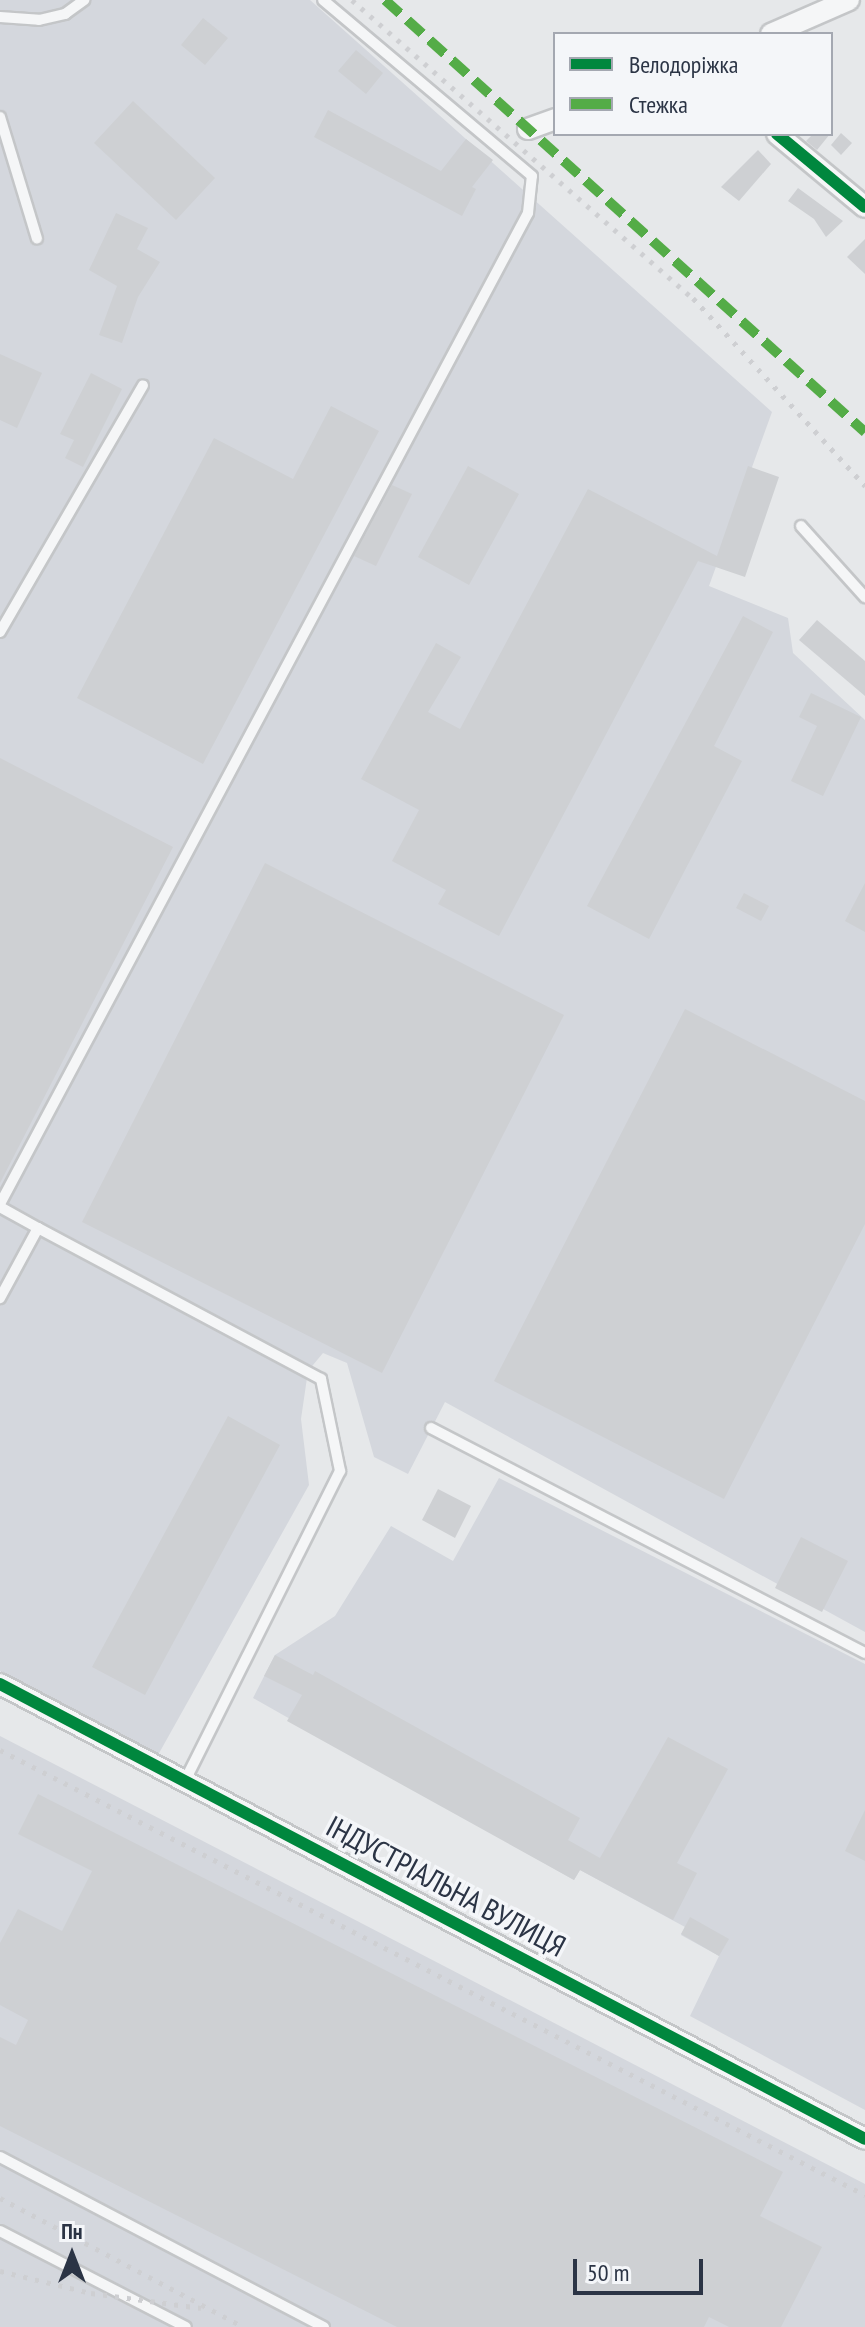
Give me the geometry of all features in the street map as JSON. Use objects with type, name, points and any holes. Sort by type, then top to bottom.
[{"type":"street","points":[[776,32],[849,0]]},
{"type":"street","points":[[528,129],[553,120]]},
{"type":"street","points":[[779,136],[865,207]]},
{"type":"street","name":"ІНДУСТРІАЛЬНА ВУЛИЦЯ","points":[[0,1684],[186,1778],[865,2139]]},
{"type":"lane","points":[[0,17],[39,20],[65,14],[84,0]]},
{"type":"lane","points":[[186,1778],[340,1471],[321,1379],[0,1206],[528,213],[532,176],[323,0]]},
{"type":"lane","points":[[0,117],[37,239]]},
{"type":"lane","points":[[0,632],[143,385]]},
{"type":"lane","points":[[801,526],[865,597]]},
{"type":"lane","points":[[0,1298],[38,1228]]},
{"type":"lane","points":[[431,1428],[865,1653]]},
{"type":"lane","points":[[0,2157],[324,2327]]},
{"type":"lane","points":[[0,2231],[186,2327]]},
{"type":"shaded area","points":[[0,0],[310,0],[772,412],[709,586],[788,618],[793,653],[865,720],[865,1632],[445,1402],[408,1474],[374,1457],[347,1363],[323,1353],[308,1371],[301,1419],[309,1485],[158,1755],[0,1671]]},
{"type":"shaded area","points":[[499,1478],[865,1664],[865,2110],[690,2016],[719,1956],[681,1935],[685,1927],[580,1870],[574,1880],[253,1698],[275,1655],[335,1616],[391,1526],[453,1561]]},
{"type":"shaded area","points":[[0,1736],[865,2184],[865,2327],[0,2327]]},
{"type":"building","points":[[203,18],[228,38],[205,65],[181,45]]},
{"type":"building","points":[[356,50],[383,73],[366,94],[338,71]]},
{"type":"building","points":[[133,101],[215,178],[176,220],[94,143]]},
{"type":"building","points":[[328,110],[441,171],[466,139],[493,160],[472,187],[476,189],[462,216],[314,137]]},
{"type":"building","points":[[841,133],[852,143],[841,155],[831,145]]},
{"type":"building","points":[[811,136],[828,136],[817,150],[806,141]]},
{"type":"building","points":[[758,150],[771,164],[739,201],[721,187]]},
{"type":"building","points":[[798,188],[843,221],[826,237],[814,219],[788,201]]},
{"type":"building","points":[[116,213],[148,228],[137,249],[160,262],[138,297],[122,343],[99,335],[117,286],[89,270]]},
{"type":"building","points":[[865,239],[865,274],[847,257]]},
{"type":"building","points":[[0,354],[42,373],[17,428],[0,420]]},
{"type":"building","points":[[91,373],[122,389],[83,467],[65,458],[74,440],[60,434]]},
{"type":"building","points":[[331,406],[379,431],[203,764],[77,698],[214,438],[293,479]]},
{"type":"building","points":[[468,466],[519,494],[469,585],[418,557]]},
{"type":"building","points":[[748,466],[779,477],[745,577],[698,561],[499,936],[438,904],[446,890],[392,861],[419,810],[361,779],[436,643],[461,657],[428,712],[460,729],[588,489],[717,556]]},
{"type":"building","points":[[392,485],[412,494],[376,566],[354,556]]},
{"type":"building","points":[[743,616],[773,632],[714,746],[742,761],[649,939],[587,906]]},
{"type":"building","points":[[817,620],[865,661],[865,696],[799,640]]},
{"type":"building","points":[[811,693],[861,717],[823,796],[791,781],[817,726],[799,717]]},
{"type":"building","points":[[0,758],[173,847],[0,1183]]},
{"type":"building","points":[[265,863],[564,1015],[382,1373],[82,1222]]},
{"type":"building","points":[[865,883],[865,932],[845,921]]},
{"type":"building","points":[[744,893],[769,906],[761,921],[736,908]]},
{"type":"building","points":[[685,1009],[865,1101],[865,1224],[724,1499],[494,1381]]},
{"type":"building","points":[[228,1416],[280,1445],[145,1695],[92,1667]]},
{"type":"building","points":[[438,1489],[471,1506],[455,1538],[422,1520]]},
{"type":"building","points":[[801,1537],[848,1561],[822,1612],[775,1588]]},
{"type":"building","points":[[275,1655],[313,1675],[315,1671],[580,1818],[568,1840],[600,1858],[668,1737],[728,1769],[677,1863],[697,1873],[673,1920],[580,1870],[574,1880],[287,1721],[302,1695],[264,1676]]},
{"type":"building","points":[[38,1794],[783,2172],[760,2216],[822,2247],[781,2327],[729,2327],[709,2317],[704,2327],[397,2327],[0,2126],[0,2037],[16,2045],[28,2020],[0,2005],[0,1943],[18,1909],[62,1931],[92,1871],[18,1834]]},
{"type":"building","points":[[865,1810],[865,1861],[845,1851]]},
{"type":"building","points":[[690,1917],[729,1939],[719,1956],[681,1934]]},
{"type":"railway","points":[[352,0],[693,298],[865,486]]},
{"type":"railway","points":[[0,1750],[865,2195]]},
{"type":"railway","points":[[0,2198],[244,2327]]},
{"type":"railway","points":[[0,2271],[91,2293],[201,2308]]},
{"type":"marked path","points":[[385,0],[865,432]]},
{"type":"cycle path","points":[[779,136],[865,207]]},
{"type":"cycle path","points":[[0,1684],[865,2139]]}]
